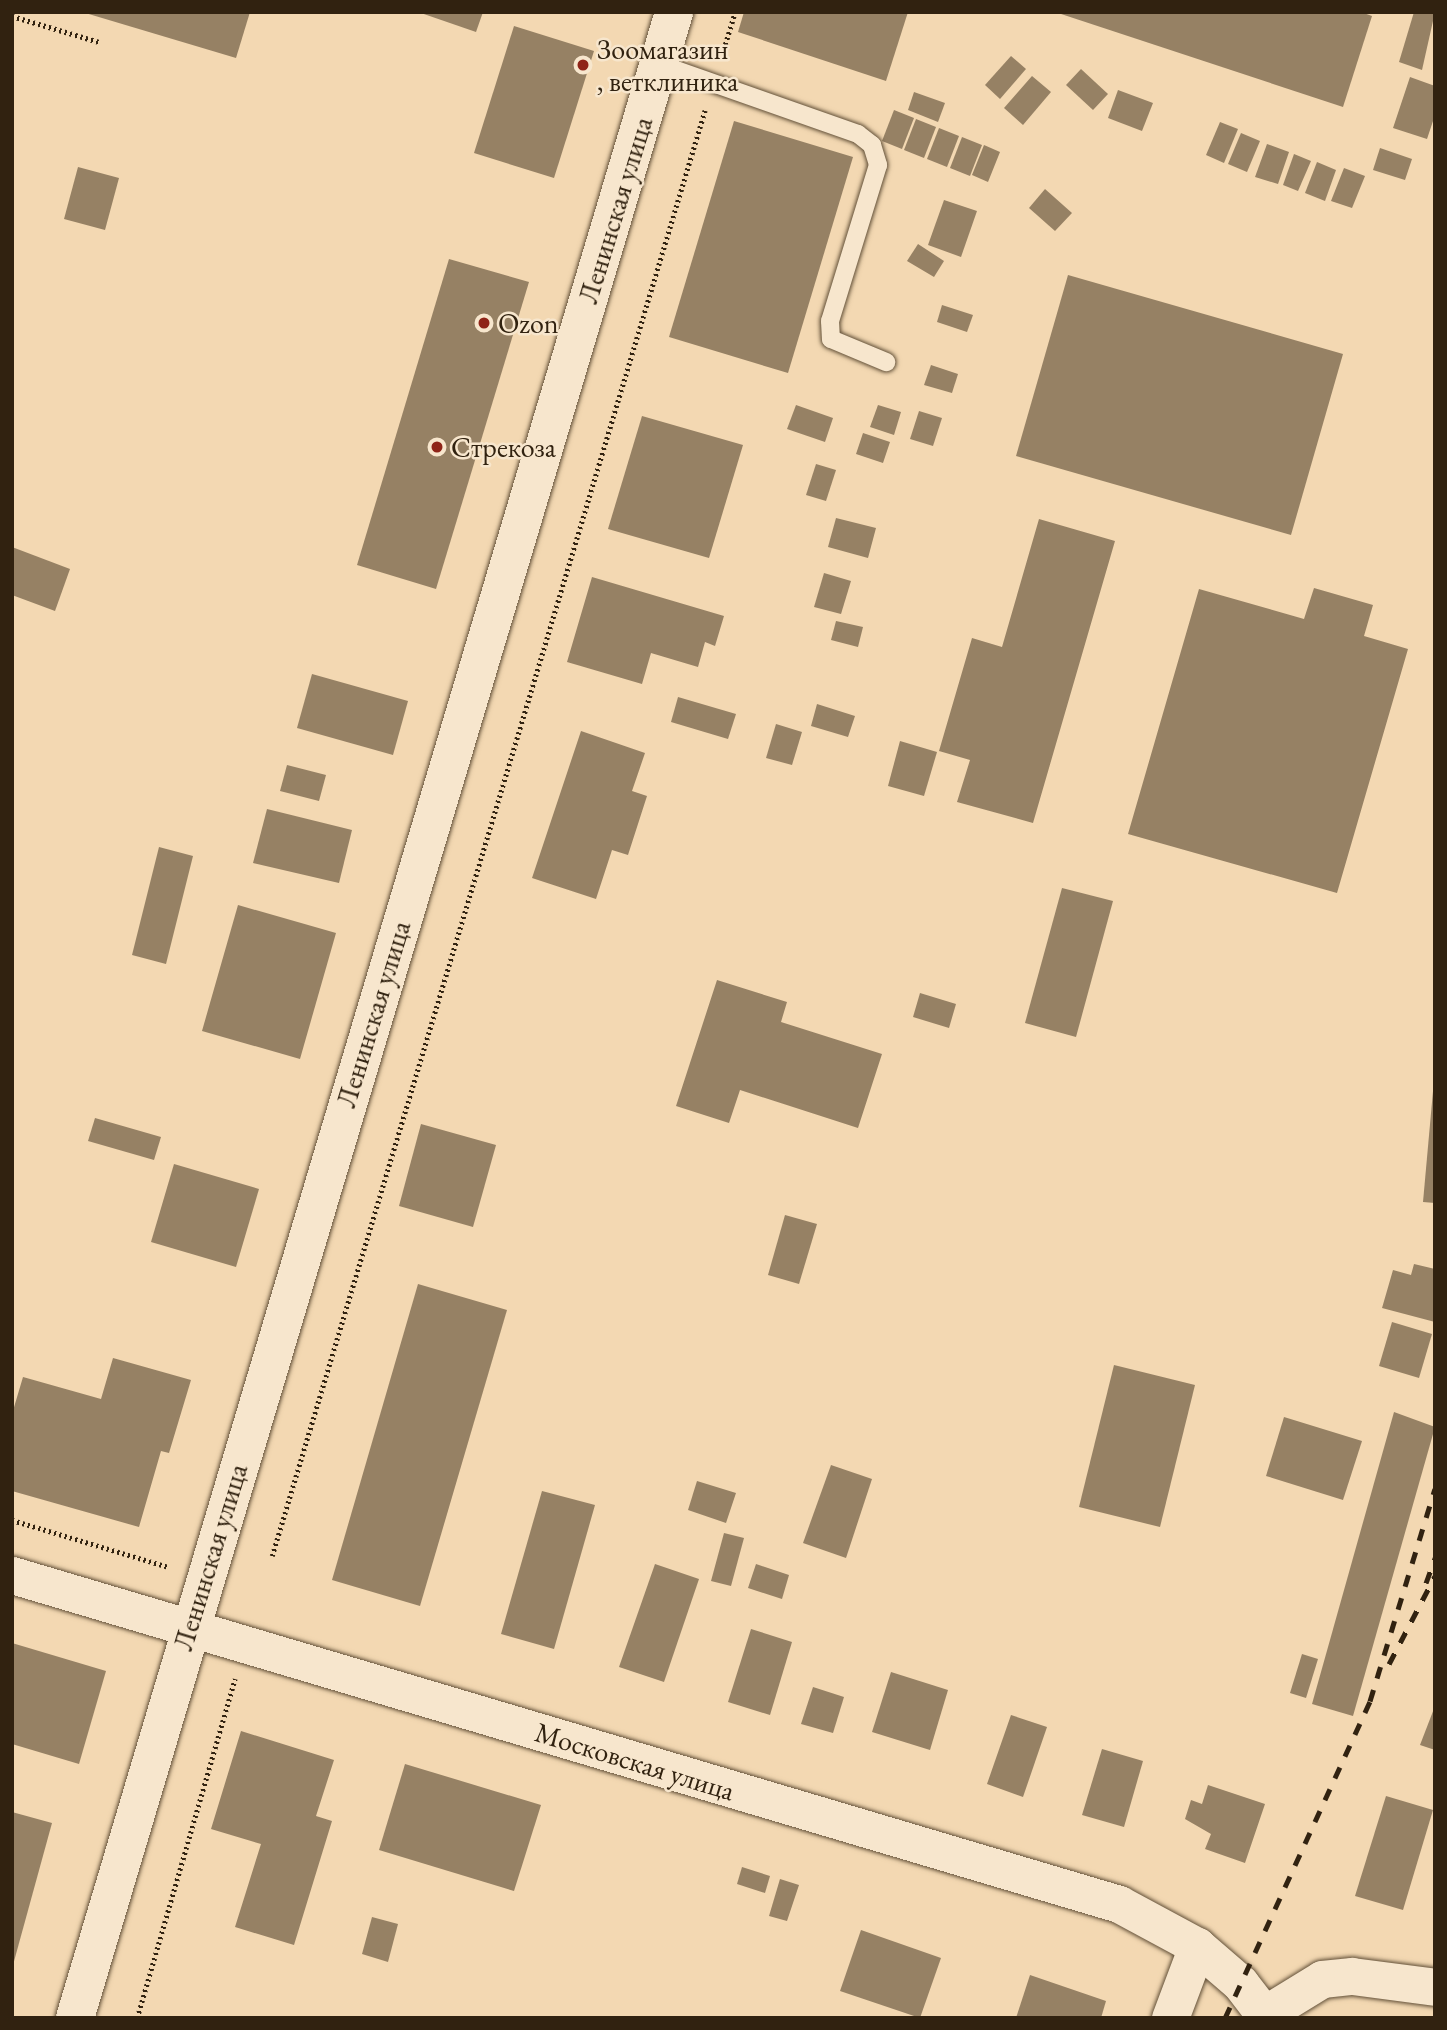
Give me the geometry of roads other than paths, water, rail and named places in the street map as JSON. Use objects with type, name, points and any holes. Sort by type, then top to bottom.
[{"type":"main road","name":"Ленинская улица","points":[[75,2018],[188,1628],[674,12]]},
{"type":"street","name":"Московская улица","points":[[12,1575],[1118,1904],[1197,1946],[1240,1983],[1266,2016]]},
{"type":"street","points":[[1170,2018],[1197,1946]]},
{"type":"street","points":[[1266,2016],[1322,1979],[1352,1976],[1435,1987]]},
{"type":"lane","points":[[659,64],[858,134],[872,145],[878,165],[830,321],[831,339],[886,362]]},
{"type":"railway","points":[[1225,2018],[1370,1701],[1435,1489]]},
{"type":"railway","points":[[1426,1583],[1435,1558]]},
{"type":"railway","points":[[1389,1664],[1435,1576]]},
{"type":"place","name":"Зоомагазин , ветклиника","points":[[583,65]]},
{"type":"place","name":"Ozon","points":[[484,323]]},
{"type":"place","name":"Стрекоза","points":[[437,447]]}]
